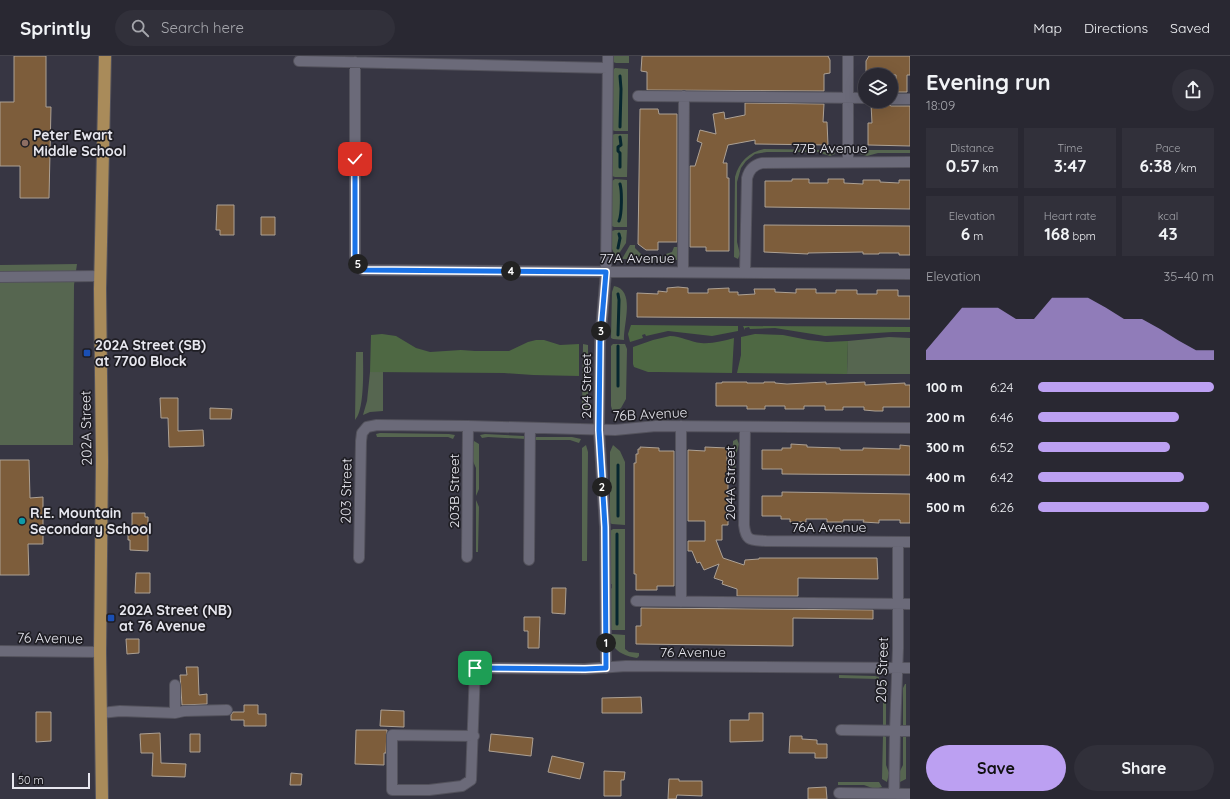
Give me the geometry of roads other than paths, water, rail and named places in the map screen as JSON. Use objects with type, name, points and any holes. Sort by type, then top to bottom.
[{"type":"main road","name":"202A Street","points":[[102,799],[100,652],[102,461],[100,276],[105,56]]},
{"type":"street","name":"204 Street","points":[[606,668],[605,527],[599,430],[600,342],[606,272],[608,56]]},
{"type":"street","points":[[848,56],[848,162]]},
{"type":"street","points":[[299,61],[608,68]]},
{"type":"street","name":"77A Avenue","points":[[355,62],[355,256],[358,264],[363,270],[910,274]]},
{"type":"street","points":[[638,96],[858,98]]},
{"type":"street","points":[[683,272],[684,96]]},
{"type":"street","points":[[898,99],[910,99]]},
{"type":"street","name":"77B Avenue","points":[[745,272],[747,178],[752,167],[762,162],[910,162]]},
{"type":"street","points":[[0,277],[100,276]]},
{"type":"street","name":"76B Avenue","points":[[366,427],[376,425],[468,426],[599,430],[620,430],[656,426],[910,428]]},
{"type":"street","name":"203B Street","points":[[467,557],[468,426]]},
{"type":"street","points":[[681,426],[681,602]]},
{"type":"street","name":"203 Street","points":[[359,558],[361,441],[362,433],[366,427]]},
{"type":"street","name":"204A Street","points":[[745,427],[744,526],[745,535],[747,538]]},
{"type":"street","points":[[529,560],[530,428]]},
{"type":"street","name":"76A Avenue","points":[[747,538],[766,541],[910,542]]},
{"type":"street","name":"205 Street","points":[[894,796],[898,542]]},
{"type":"street","points":[[636,602],[910,604]]},
{"type":"street","name":"76 Avenue","points":[[0,651],[100,652]]},
{"type":"street","name":"76 Avenue","points":[[474,736],[475,668],[585,669],[626,666],[910,668]]},
{"type":"street","points":[[174,713],[175,685]]},
{"type":"street","points":[[101,713],[120,711],[159,711],[174,713],[184,711],[227,710]]},
{"type":"street","points":[[841,730],[910,731]]},
{"type":"street","points":[[392,735],[474,736],[471,780],[462,786],[429,790],[392,790],[392,735]]},
{"type":"street","points":[[839,794],[894,796],[910,794]]},
{"type":"waterway","points":[[620,76],[620,127]]},
{"type":"waterway","points":[[620,137],[621,145],[618,147],[618,151],[620,153],[620,167]]},
{"type":"waterway","points":[[619,221],[621,213],[620,184]]},
{"type":"waterway","points":[[618,248],[620,238],[619,234]]},
{"type":"waterway","points":[[618,294],[618,335]]},
{"type":"waterway","points":[[618,346],[618,386]]},
{"type":"waterway","points":[[618,465],[618,516]]},
{"type":"waterway","points":[[617,534],[617,624]]},
{"type":"place","name":"Peter Ewart Middle School","points":[[25,143]]},
{"type":"place","name":"202A Street (SB) at 7700 Block","points":[[87,353]]},
{"type":"place","name":"R.E. Mountain Secondary School","points":[[22,521]]},
{"type":"place","name":"202A Street (NB) at 76 Avenue","points":[[111,618]]}]
